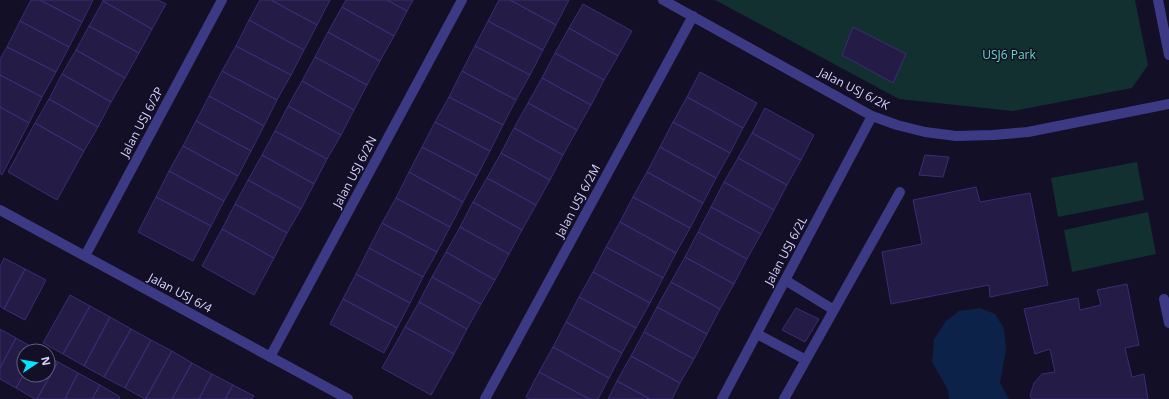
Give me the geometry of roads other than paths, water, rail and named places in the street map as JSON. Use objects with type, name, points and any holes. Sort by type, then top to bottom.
[{"type":"street","name":"Jalan USJ 6/2P","points":[[85,256],[222,0]]},
{"type":"street","name":"Jalan USJ 6/2N","points":[[270,357],[462,0]]},
{"type":"street","name":"Jalan USJ 6/2K","points":[[663,0],[872,116],[897,125],[925,132],[956,136],[1028,132],[1169,104]]},
{"type":"street","points":[[1158,0],[1169,55]]},
{"type":"street","name":"Jalan USJ 6/2M","points":[[486,399],[692,16]]},
{"type":"street","name":"Jalan USJ 6/2L","points":[[722,399],[872,116]]},
{"type":"street","points":[[784,399],[900,192]]},
{"type":"street","name":"Jalan USJ 6/4","points":[[0,210],[348,399]]},
{"type":"street","points":[[785,280],[834,310]]},
{"type":"street","points":[[1164,299],[1169,323]]},
{"type":"street","points":[[757,334],[806,360]]},
{"type":"water","points":[[980,308],[995,314],[1004,328],[1006,350],[1000,383],[1009,399],[949,399],[948,390],[932,362],[934,339],[946,321],[959,311]]},
{"type":"park label","name":"USJ6 Park","points":[[1009,55]]}]
